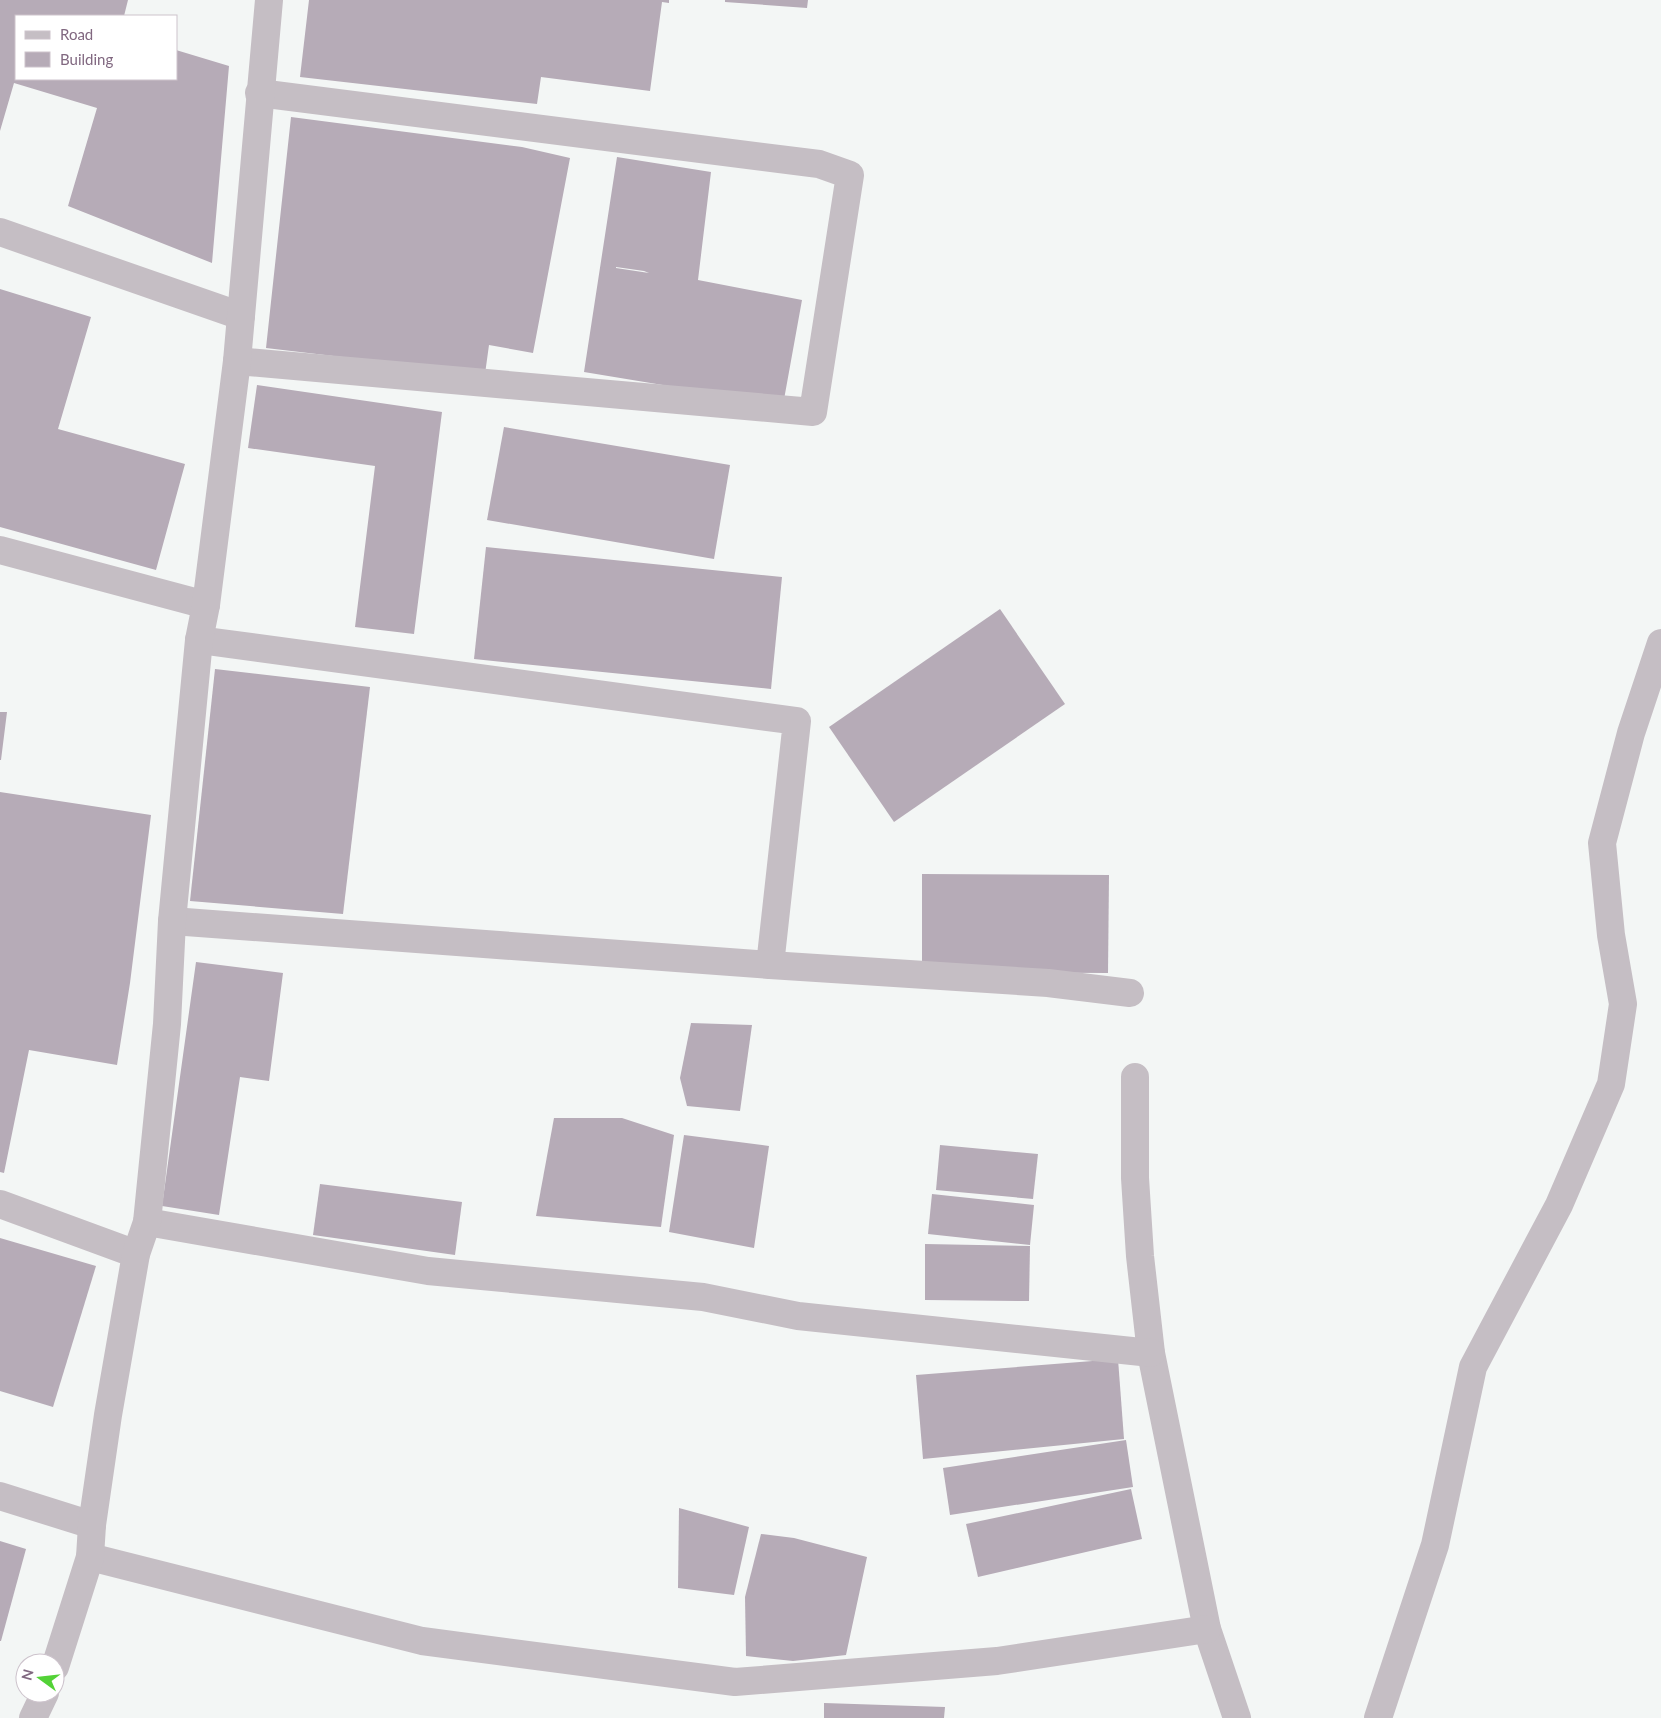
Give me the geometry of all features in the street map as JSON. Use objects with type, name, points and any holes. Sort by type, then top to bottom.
[{"type":"street","points":[[59,1653],[90,1558],[92,1525],[136,1254],[146,1222],[167,1024],[172,920],[199,640],[206,605],[237,361],[259,93],[269,0]]},
{"type":"street","points":[[237,361],[813,412],[850,175],[819,164],[259,93]]},
{"type":"street","points":[[0,232],[241,316]]},
{"type":"street","points":[[0,550],[206,605]]},
{"type":"street","points":[[199,640],[797,721],[770,965]]},
{"type":"street","points":[[1378,1718],[1435,1545],[1473,1367],[1559,1205],[1611,1084],[1623,1004],[1611,935],[1602,843],[1630,733],[1661,643]]},
{"type":"street","points":[[172,920],[770,965],[1048,983],[1130,993]]},
{"type":"street","points":[[1135,1077],[1135,1178],[1140,1256],[1151,1353],[1207,1629],[1237,1718]]},
{"type":"street","points":[[0,1204],[136,1254]]},
{"type":"street","points":[[146,1222],[428,1271],[702,1297],[798,1316],[1151,1353]]},
{"type":"street","points":[[0,1496],[92,1525]]},
{"type":"street","points":[[90,1558],[422,1641],[735,1682],[997,1662],[1207,1629]]},
{"type":"street","points":[[33,1718],[40,1703]]},
{"type":"building","points":[[0,0],[128,0],[124,15],[15,15],[15,80],[178,80],[178,51],[229,66],[212,263],[68,206],[97,108],[14,83],[0,131]]},
{"type":"building","points":[[309,0],[669,0],[669,3],[662,2],[650,91],[541,77],[537,104],[300,77]]},
{"type":"building","points":[[725,0],[808,0],[807,8],[725,2]]},
{"type":"building","points":[[291,117],[522,147],[570,158],[533,353],[489,345],[485,374],[266,348]]},
{"type":"building","points":[[617,157],[711,172],[698,280],[802,300],[783,405],[584,372]],"holes":[[[616,267],[644,271],[649,273]]]},
{"type":"building","points":[[0,289],[91,317],[58,429],[185,464],[156,570],[0,527]]},
{"type":"building","points":[[257,385],[442,412],[414,634],[355,627],[375,466],[248,448]]},
{"type":"building","points":[[504,427],[730,465],[714,559],[487,520]]},
{"type":"building","points":[[486,547],[782,577],[771,689],[474,659]]},
{"type":"building","points":[[1000,609],[1065,704],[894,822],[829,727]]},
{"type":"building","points":[[215,669],[370,687],[343,914],[190,901]]},
{"type":"building","points":[[0,712],[7,712],[1,760],[0,760]]},
{"type":"building","points":[[0,792],[151,815],[130,983],[117,1065],[29,1050],[4,1173],[0,1172]]},
{"type":"building","points":[[922,874],[1109,875],[1108,973],[922,972]]},
{"type":"building","points":[[196,962],[283,973],[269,1081],[240,1077],[219,1215],[162,1206]]},
{"type":"building","points":[[691,1023],[752,1025],[740,1111],[687,1106],[680,1078]]},
{"type":"building","points":[[554,1118],[622,1118],[674,1135],[661,1227],[536,1216]]},
{"type":"building","points":[[684,1135],[769,1146],[754,1248],[669,1232]]},
{"type":"building","points":[[940,1145],[1038,1154],[1033,1199],[936,1190]]},
{"type":"building","points":[[320,1184],[462,1202],[455,1255],[313,1235]]},
{"type":"building","points":[[932,1194],[1034,1205],[1030,1245],[928,1234]]},
{"type":"building","points":[[0,1238],[96,1266],[53,1407],[0,1391]]},
{"type":"building","points":[[925,1244],[1030,1246],[1029,1301],[925,1300]]},
{"type":"building","points":[[1118,1359],[1124,1439],[923,1459],[916,1375]]},
{"type":"building","points":[[1126,1440],[1133,1487],[950,1515],[943,1468]]},
{"type":"building","points":[[1131,1489],[1142,1539],[978,1577],[966,1524]]},
{"type":"building","points":[[679,1508],[749,1527],[734,1595],[678,1588]]},
{"type":"building","points":[[761,1534],[794,1538],[867,1557],[846,1655],[793,1661],[746,1656],[745,1597]]},
{"type":"building","points":[[0,1541],[26,1549],[1,1641],[0,1641]]},
{"type":"building","points":[[824,1703],[945,1707],[944,1718],[824,1718]]}]
